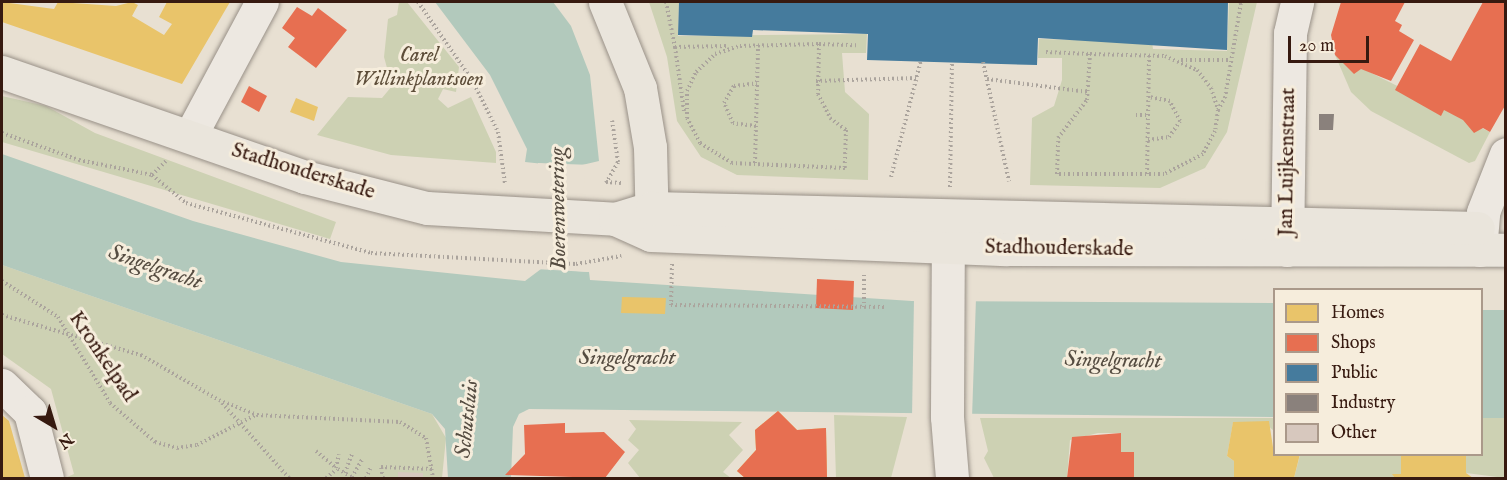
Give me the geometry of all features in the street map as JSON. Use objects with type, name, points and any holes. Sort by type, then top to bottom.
[{"type":"main road","points":[[605,2],[640,88],[659,233]]},
{"type":"main road","name":"Stadhouderskade","points":[[2,72],[305,177],[427,208],[505,215],[615,219],[659,233],[948,233],[1493,239]]},
{"type":"street","points":[[190,136],[262,2]]},
{"type":"street","name":"Jan Luijkenstraat","points":[[1287,238],[1290,33],[1297,2]]},
{"type":"street","points":[[1493,239],[1494,175],[1506,154]]},
{"type":"street","points":[[948,233],[947,417],[952,478]]},
{"type":"street","points":[[2,385],[30,412],[47,478]]},
{"type":"path","points":[[418,2],[472,80],[498,132],[505,215]]},
{"type":"path","points":[[666,2],[689,122],[714,156],[755,163],[845,168],[846,130],[823,109],[816,81],[819,44]]},
{"type":"path","points":[[1090,54],[1088,92],[1080,115],[1058,138],[1058,174],[1175,172],[1200,158],[1214,136],[1218,110],[1232,60],[1241,2]]},
{"type":"path","points":[[755,163],[758,45]]},
{"type":"path","points":[[675,46],[856,45]]},
{"type":"path","points":[[689,122],[687,97],[696,72],[720,51],[745,46]]},
{"type":"path","points":[[1046,52],[1149,56],[1180,60],[1232,60]]},
{"type":"path","points":[[1147,174],[1149,56]]},
{"type":"path","points":[[891,177],[921,60]]},
{"type":"path","points":[[1180,60],[1206,80],[1218,110]]},
{"type":"path","points":[[949,182],[952,62]]},
{"type":"path","points":[[983,62],[1009,181]]},
{"type":"path","points":[[816,81],[917,78]]},
{"type":"path","points":[[987,79],[1088,92]]},
{"type":"path","points":[[756,126],[733,123],[724,103],[734,86],[757,83]]},
{"type":"path","points":[[1148,140],[1169,137],[1180,120],[1172,102],[1149,97]]},
{"type":"path","points":[[606,182],[618,162],[611,108]]},
{"type":"path","points":[[1136,115],[1148,115]]},
{"type":"path","points":[[2,133],[79,160],[152,175],[186,203],[285,233],[427,260],[576,264],[606,256]]},
{"type":"path","points":[[659,233],[671,305],[886,307]]},
{"type":"path","points":[[864,275],[864,307]]},
{"type":"path","name":"Kronkelpad","points":[[2,281],[42,303],[69,330],[110,403],[155,442],[177,448],[197,446],[257,415]]},
{"type":"path","points":[[2,315],[69,330],[141,355],[219,400],[257,415],[400,422],[426,438],[433,478]]},
{"type":"path","points":[[219,400],[243,423],[289,478]]},
{"type":"path","points":[[316,451],[337,469],[353,478],[363,458]]},
{"type":"path","points":[[326,478],[337,469],[339,454]]},
{"type":"path","points":[[342,478],[352,454]]},
{"type":"path","points":[[366,478],[371,466]]},
{"type":"path","points":[[383,478],[381,466],[433,469]]},
{"type":"green space","name":"Carel Willinkplantsoen","points":[[399,2],[407,2],[459,67],[456,92],[443,89],[438,99],[448,108],[471,97],[496,152],[496,163],[391,155],[317,135],[348,97],[382,98],[392,86],[384,57],[388,19],[397,15]]},
{"type":"green space","points":[[649,2],[679,2],[678,36],[867,34],[866,53],[842,53],[845,92],[869,114],[868,180],[737,175],[701,157],[677,121],[667,57]]},
{"type":"green space","points":[[1229,2],[1257,2],[1227,132],[1205,168],[1160,188],[1030,185],[1032,118],[1054,106],[1062,80],[1062,58],[1038,58],[1039,39],[1152,42],[1153,49],[1227,51]]},
{"type":"green space","points":[[1335,55],[1490,132],[1475,161],[1469,163],[1371,111],[1351,92]]},
{"type":"green space","points":[[2,96],[46,106],[95,133],[336,222],[330,239],[2,142]]},
{"type":"green space","points":[[2,265],[432,414],[446,438],[442,478],[65,478],[74,474],[51,389],[2,354]]},
{"type":"green space","points":[[834,415],[907,417],[891,478],[836,478]]},
{"type":"green space","points":[[980,418],[1273,418],[1273,430],[1264,422],[1233,423],[1227,456],[1234,461],[1234,478],[1132,478],[1134,452],[1121,452],[1121,433],[1098,433],[1070,440],[1067,478],[994,478],[984,458],[988,451]]},
{"type":"green space","points":[[1483,418],[1505,418],[1505,478],[1466,473],[1466,456],[1483,456]]},
{"type":"green space","points":[[629,420],[742,422],[729,435],[743,450],[723,472],[731,478],[640,478],[628,463],[639,450],[628,440],[636,429]]},
{"type":"green space","points":[[1300,456],[1401,456],[1401,474],[1395,478],[1294,478]]},
{"type":"water","points":[[435,2],[553,2],[571,26],[590,75],[599,161],[582,165],[576,271],[589,272],[590,280],[912,301],[1273,303],[1273,417],[529,409],[519,414],[513,427],[511,478],[448,478],[445,429],[432,414],[2,265],[2,154],[193,221],[341,262],[525,281],[541,269],[544,164],[525,162],[527,149],[490,75]]},
{"type":"water","points":[[1483,310],[1505,310],[1505,418],[1483,418]]},
{"type":"pier","points":[[538,163],[592,165],[585,167],[579,265],[589,272],[535,269]]},
{"type":"pier","points":[[914,298],[976,298],[972,418],[912,417]]},
{"type":"building: Homes","points":[[2,2],[54,9],[58,2],[116,6],[132,2],[138,5],[132,16],[164,35],[172,24],[159,17],[167,2],[230,2],[182,84],[2,22]]},
{"type":"building: Homes","points":[[296,98],[318,107],[314,121],[290,112]]},
{"type":"building: Homes","points":[[622,297],[666,298],[665,314],[621,313]]},
{"type":"building: Homes","points":[[778,411],[797,430],[826,428],[827,478],[745,478],[737,471],[756,450],[755,430]]},
{"type":"building: Homes","points":[[2,415],[9,421],[25,478],[2,478]]},
{"type":"building: Homes","points":[[1269,421],[1273,456],[1300,456],[1294,478],[1234,478],[1234,461],[1227,456],[1233,422]]},
{"type":"building: Homes","points":[[1401,456],[1466,456],[1466,473],[1473,478],[1395,478],[1392,474],[1401,474]]},
{"type":"building: Shops","points":[[1341,2],[1405,2],[1395,21],[1402,25],[1399,31],[1414,40],[1391,81],[1361,69],[1354,74],[1335,55],[1331,35]]},
{"type":"building: Shops","points":[[1483,2],[1506,2],[1506,104],[1490,132],[1483,128],[1474,133],[1463,120],[1444,110],[1441,116],[1395,90],[1420,44],[1451,61]]},
{"type":"building: Shops","points":[[297,7],[312,16],[318,8],[347,30],[316,68],[288,47],[295,38],[282,28]]},
{"type":"building: Shops","points":[[249,86],[267,96],[259,112],[241,102]]},
{"type":"building: Shops","points":[[817,279],[854,281],[853,310],[816,308]]},
{"type":"building: Shops","points":[[778,411],[797,430],[826,428],[827,478],[745,478],[737,471],[756,450],[755,430]]},
{"type":"building: Shops","points":[[565,423],[565,433],[604,432],[625,452],[605,478],[505,475],[525,454],[524,425]]},
{"type":"building: Shops","points":[[1121,433],[1121,452],[1134,452],[1134,477],[1067,478],[1072,437]]},
{"type":"building: Public","points":[[679,2],[1228,2],[1227,50],[1038,38],[1037,65],[867,60],[868,34],[753,30],[752,37],[678,35]]},
{"type":"building: Industry","points":[[1319,114],[1334,114],[1333,130],[1319,130]]},
{"type":"building: Other","points":[[398,472],[423,473],[423,478],[398,478]]},
{"type":"water label","name":"Boerenwetering","points":[[559,209]]},
{"type":"water label","name":"Singelgracht","points":[[155,268]]},
{"type":"water label","name":"Singelgracht","points":[[627,359]]},
{"type":"water label","name":"Singelgracht","points":[[1113,361]]},
{"type":"water label","name":"Schutsluis","points":[[468,419]]}]
